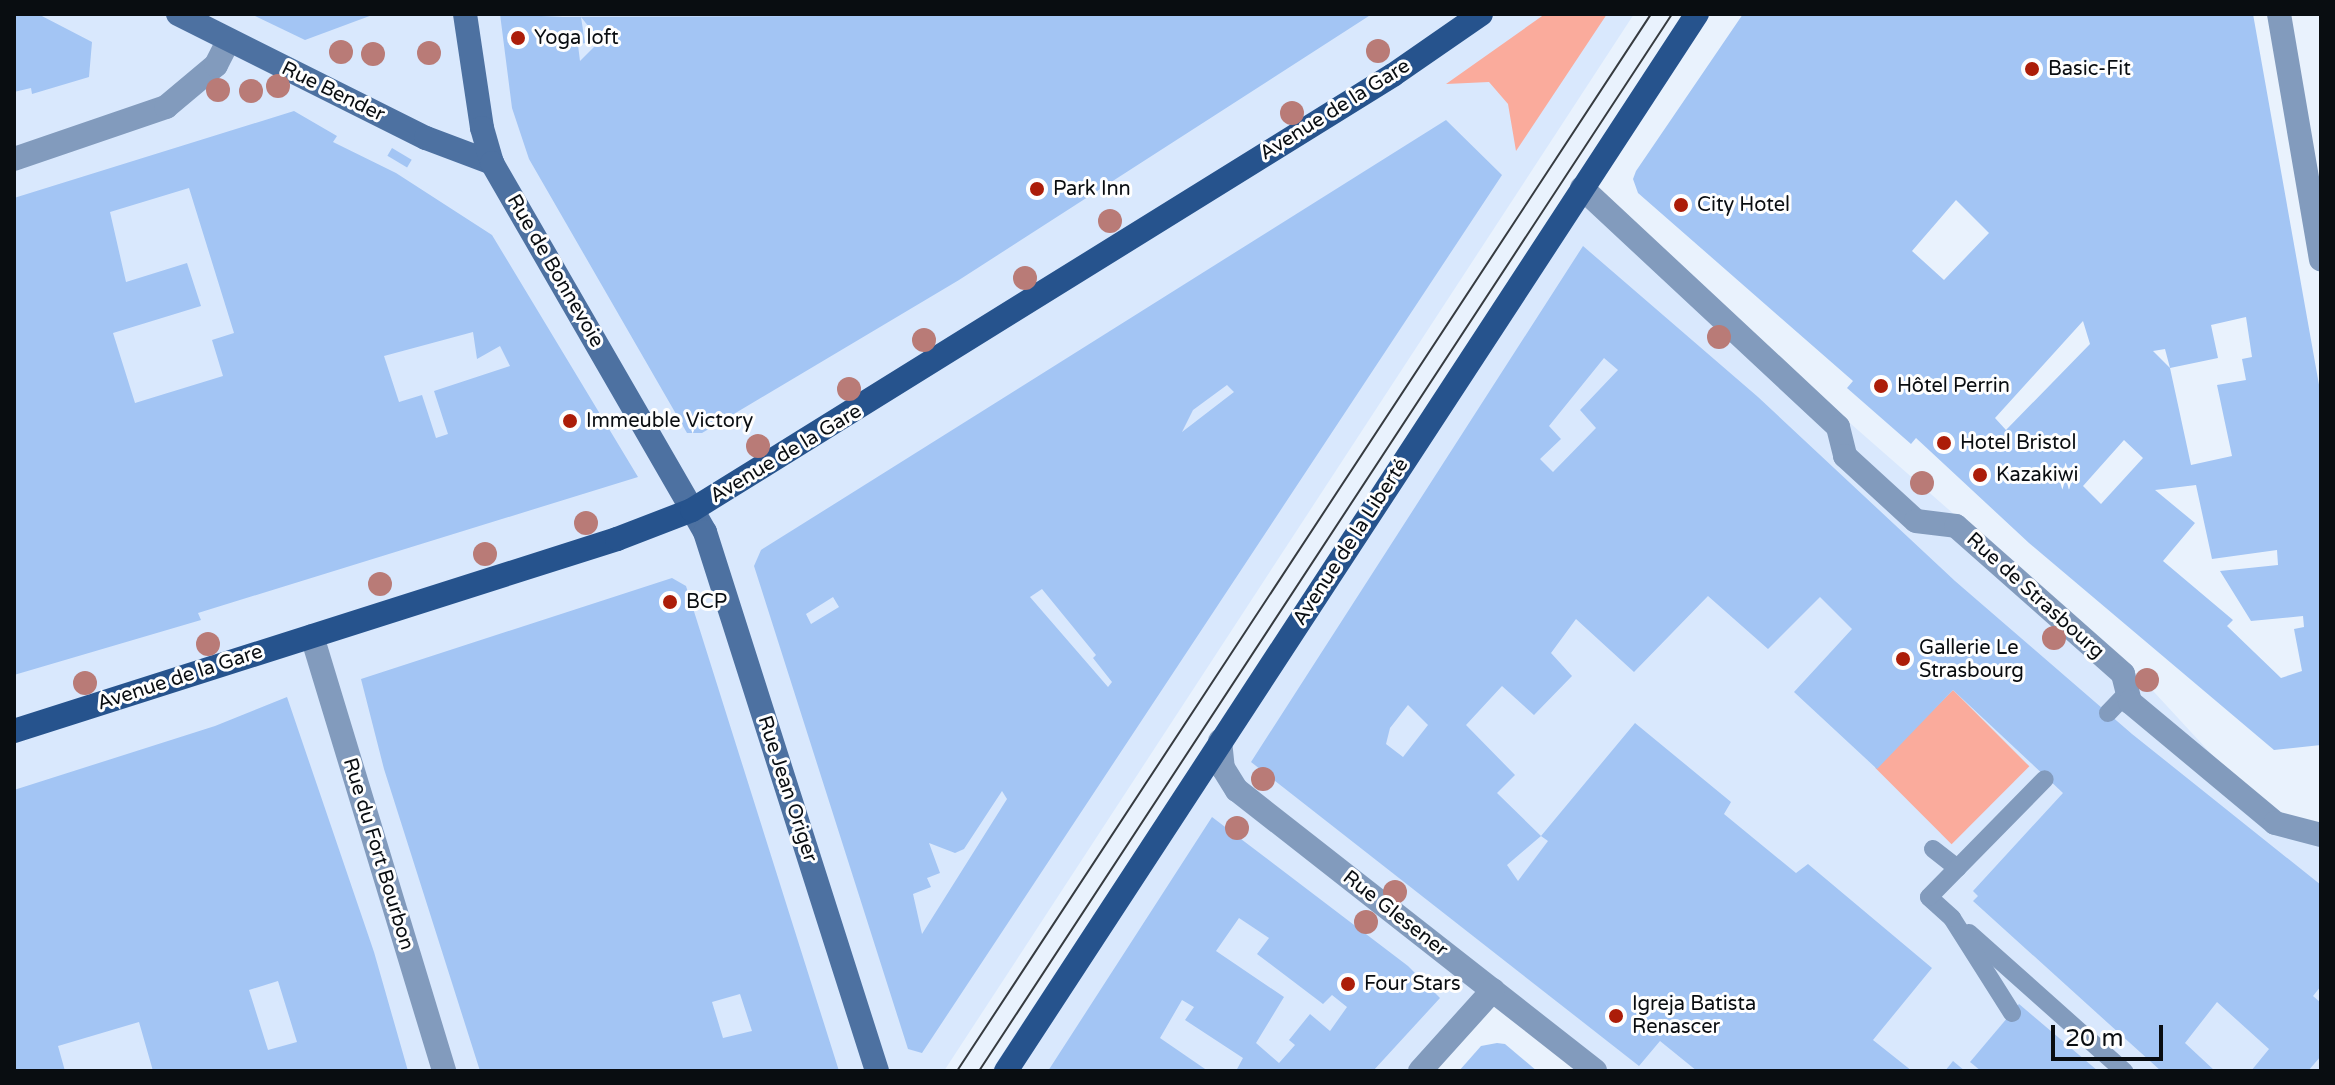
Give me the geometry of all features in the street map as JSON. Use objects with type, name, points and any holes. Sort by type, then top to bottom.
[{"type":"main road","name":"Rue Bender","points":[[178,14],[426,138],[492,163]]},
{"type":"main road","name":"Rue de Bonnevoie","points":[[465,14],[482,128],[492,163],[692,510]]},
{"type":"main road","name":"Avenue de la Gare","points":[[14,731],[692,510],[745,482],[1393,75],[1481,14]]},
{"type":"main road","name":"Avenue de la Liberté","points":[[1006,1071],[1697,14]]},
{"type":"main road","name":"Rue Jean Origer","points":[[692,510],[716,566],[877,1071]]},
{"type":"street","points":[[2279,14],[2321,259]]},
{"type":"street","points":[[14,159],[166,107],[216,65],[229,40]]},
{"type":"street","name":"Rue de Strasbourg","points":[[1582,188],[1838,427],[1845,456],[1916,521],[1956,526],[2123,674],[2130,702],[2275,823],[2321,835]]},
{"type":"street","name":"Rue du Fort Bourbon","points":[[312,636],[444,1071]]},
{"type":"street","name":"Rue Glesener","points":[[1220,741],[1223,768],[1237,790],[1595,1071]]},
{"type":"street","points":[[1420,1071],[1493,990]]},
{"type":"lane","points":[[2108,713],[2127,693]]},
{"type":"lane","points":[[2045,779],[1929,897],[2124,1071]]},
{"type":"lane","points":[[1933,849],[1957,868]]},
{"type":"lane","points":[[1952,918],[2012,1013]]},
{"type":"shaded area","points":[[14,14],[1634,14],[944,1071],[14,1071]]},
{"type":"shaded area","points":[[1545,14],[1607,14],[1516,151],[1508,104],[1489,82],[1446,84]]},
{"type":"shaded area","points":[[1576,183],[2142,679],[2275,823],[2321,835],[2321,1071],[1595,1071],[1493,991],[1420,1071],[991,1071]]},
{"type":"shaded area","points":[[1953,690],[2029,766],[1952,844],[1875,768]]},
{"type":"building","points":[[14,14],[38,14],[92,42],[89,77],[32,94],[31,88],[14,92]]},
{"type":"building","points":[[251,14],[375,14],[305,40]]},
{"type":"building","points":[[500,14],[563,17],[1372,14],[959,280],[702,433],[687,433],[529,159],[512,108]],"holes":[[[581,17],[600,41],[580,61],[578,45],[585,43]]]},
{"type":"building","points":[[1743,14],[2253,14],[2321,396],[2321,745],[2274,750],[2029,543],[1916,438],[1911,444],[1847,388],[1853,381],[1638,193],[1633,179]],"holes":[[[1956,200],[1989,233],[1944,280],[1912,251]],[[2246,317],[2252,357],[2242,359],[2246,380],[2217,385],[2232,456],[2191,465],[2170,368],[2218,358],[2211,325]],[[2083,321],[2090,344],[2006,430],[1995,418]],[[2165,349],[2170,368],[2153,351]],[[2124,440],[2143,458],[2101,504],[2083,486]],[[2196,485],[2212,559],[2277,550],[2278,565],[2220,571],[2251,621],[2303,616],[2304,627],[2294,629],[2302,671],[2281,678],[2227,626],[2233,620],[2163,561],[2195,523],[2155,490]]]},
{"type":"building","points":[[294,111],[337,136],[333,142],[396,173],[492,235],[638,477],[198,613],[201,620],[14,675],[14,198]],"holes":[[[189,188],[234,333],[212,340],[223,376],[135,403],[113,333],[201,306],[187,263],[126,282],[110,212]],[[473,332],[477,359],[500,346],[510,366],[434,391],[448,434],[436,438],[422,395],[399,402],[384,356]]]},
{"type":"building","points":[[1446,120],[1502,175],[922,1053],[908,1049],[754,566],[761,550]],"holes":[[[1227,385],[1234,392],[1182,432],[1193,410]],[[1042,589],[1096,655],[1093,658],[1112,682],[1108,687],[1030,597]],[[833,597],[839,607],[811,624],[806,614]],[[1002,791],[1007,799],[922,934],[913,894],[931,887],[927,878],[940,873],[929,843],[955,853],[964,849]]]},
{"type":"building","points":[[392,148],[412,160],[407,168],[387,156]]},
{"type":"building","points":[[1583,246],[1758,397],[1955,581],[2132,734],[2321,885],[2321,986],[2313,996],[2321,1003],[2321,1056],[2308,1071],[2251,1071],[2269,1049],[2217,1002],[2185,1043],[2215,1071],[2161,1071],[1973,901],[1978,896],[1973,891],[2063,793],[1953,690],[1877,769],[1794,692],[1852,629],[1820,597],[1768,649],[1708,596],[1634,672],[1576,619],[1551,653],[1572,676],[1534,715],[1502,686],[1466,725],[1515,775],[1497,793],[1541,836],[1635,723],[1731,802],[1724,814],[1796,873],[1808,864],[1932,968],[1873,1040],[1912,1071],[1697,1071],[1660,1041],[1639,1066],[1251,762]],"holes":[[[1604,358],[1618,370],[1580,410],[1596,428],[1553,472],[1540,459],[1561,439],[1549,426]],[[1408,705],[1428,725],[1403,757],[1386,744],[1390,728]],[[1541,836],[1548,841],[1518,881],[1507,865]]]},
{"type":"building","points":[[672,578],[686,586],[839,1071],[480,1071],[384,769],[361,679]],"holes":[[[740,994],[752,1031],[723,1038],[712,1002]]]},
{"type":"building","points":[[287,697],[374,952],[408,1071],[153,1071],[139,1022],[58,1046],[65,1071],[14,1071],[14,790],[215,726]],"holes":[[[278,981],[297,1042],[268,1050],[249,990]]]},
{"type":"building","points":[[1212,817],[1408,966],[1440,998],[1373,1071],[1236,1071],[1243,1058],[1185,1020],[1194,1007],[1182,1000],[1160,1038],[1208,1071],[1048,1071]],"holes":[[[1239,918],[1269,938],[1257,954],[1323,1004],[1332,995],[1347,1007],[1330,1031],[1310,1014],[1289,1040],[1295,1045],[1279,1063],[1256,1043],[1284,997],[1216,951]]]},
{"type":"building","points":[[2019,1004],[2098,1071],[1981,1071],[1970,1062]]},
{"type":"building","points":[[1505,1044],[1537,1071],[1459,1071],[1481,1046]]},
{"type":"building","points":[[1953,1061],[1965,1071],[1945,1071]]},
{"type":"tram line","points":[[957,1071],[1651,14]]},
{"type":"tram line","points":[[979,1071],[1672,14]]},
{"type":"place","name":"Yoga loft","points":[[518,38]]},
{"type":"place","name":"Basic-Fit","points":[[2032,69]]},
{"type":"place","name":"Park Inn","points":[[1037,189]]},
{"type":"place","name":"City Hotel","points":[[1681,205]]},
{"type":"place","name":"Hôtel Perrin","points":[[1881,386]]},
{"type":"place","name":"Immeuble Victory","points":[[570,421]]},
{"type":"place","name":"Hotel Bristol","points":[[1944,443]]},
{"type":"place","name":"Kazakiwi","points":[[1980,475]]},
{"type":"place","name":"BCP","points":[[670,602]]},
{"type":"place","name":"Gallerie Le Strasbourg","points":[[1903,659]]},
{"type":"place","name":"Four Stars","points":[[1348,984]]},
{"type":"place","name":"Igreja Batista Renascer","points":[[1616,1016]]}]
